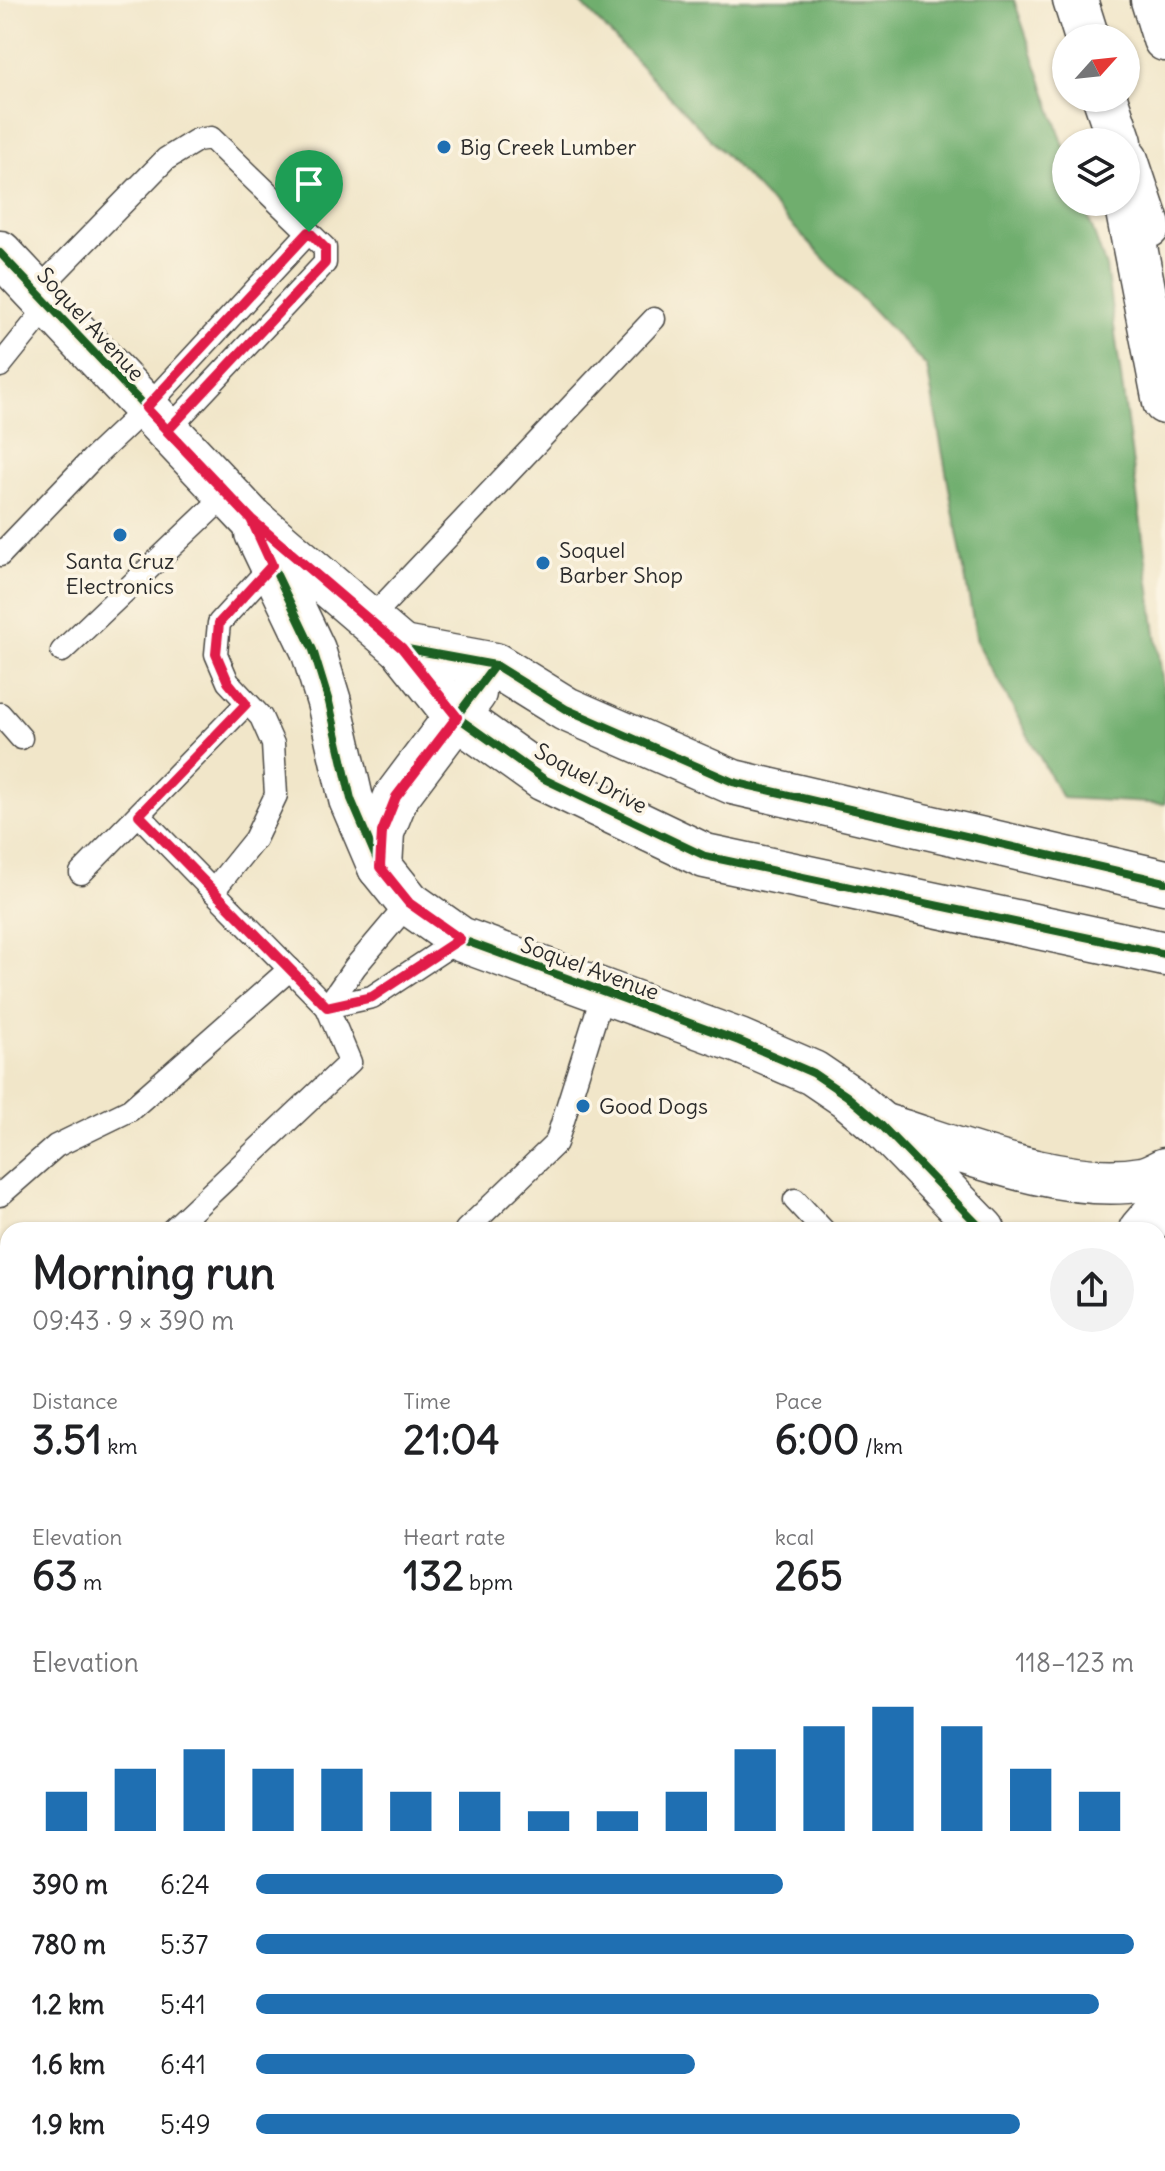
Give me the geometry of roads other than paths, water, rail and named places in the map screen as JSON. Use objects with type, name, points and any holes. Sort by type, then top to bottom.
[{"type":"main road","points":[[1075,0],[1083,24]]},
{"type":"main road","points":[[1153,0],[1165,39]]},
{"type":"main road","points":[[1140,205],[1165,284]]},
{"type":"main road","points":[[1129,216],[1165,402]]},
{"type":"main road","name":"Soquel Avenue","points":[[0,253],[239,507],[402,648]]},
{"type":"main road","name":"Soquel Avenue","points":[[239,507],[272,565],[313,650],[329,702],[351,799],[380,867],[409,903],[460,939],[739,1041],[813,1073],[881,1125],[964,1222]]},
{"type":"main road","points":[[402,648],[495,665],[566,709],[733,782],[1151,880]]},
{"type":"main road","name":"Soquel Drive","points":[[402,648],[457,717],[544,779],[705,856],[1156,952]]},
{"type":"main road","points":[[380,867],[382,832],[396,797],[495,665]]},
{"type":"main road","points":[[881,1125],[1015,1166],[1085,1181],[1144,1179],[1165,1170]]},
{"type":"main road","points":[[1148,1222],[1165,1202]]},
{"type":"lane","points":[[0,366],[43,298],[166,159],[197,140],[211,138],[325,248],[325,263],[156,419],[92,459],[0,555]]},
{"type":"lane","points":[[156,419],[309,232]]},
{"type":"lane","points":[[369,620],[654,319]]},
{"type":"lane","points":[[62,651],[239,507]]},
{"type":"lane","points":[[213,891],[255,839],[276,795],[273,744],[261,717],[228,682],[216,654],[219,623],[272,565]]},
{"type":"lane","points":[[81,873],[246,704]]},
{"type":"lane","points":[[0,714],[21,738]]},
{"type":"lane","points":[[139,815],[327,1007],[350,1062],[180,1222]]},
{"type":"lane","points":[[327,1007],[355,967],[409,903]]},
{"type":"lane","points":[[327,1007],[372,997],[460,939]]},
{"type":"lane","points":[[0,1195],[56,1146],[130,1110],[290,969]]},
{"type":"lane","points":[[474,1222],[556,1143],[603,993]]},
{"type":"lane","points":[[795,1200],[816,1222]]},
{"type":"place","name":"Big Creek Lumber","points":[[444,147]]},
{"type":"place","name":"Santa Cruz Electronics","points":[[120,535]]},
{"type":"place","name":"Soquel Barber Shop","points":[[543,563]]},
{"type":"place","name":"Good Dogs","points":[[583,1106]]}]
